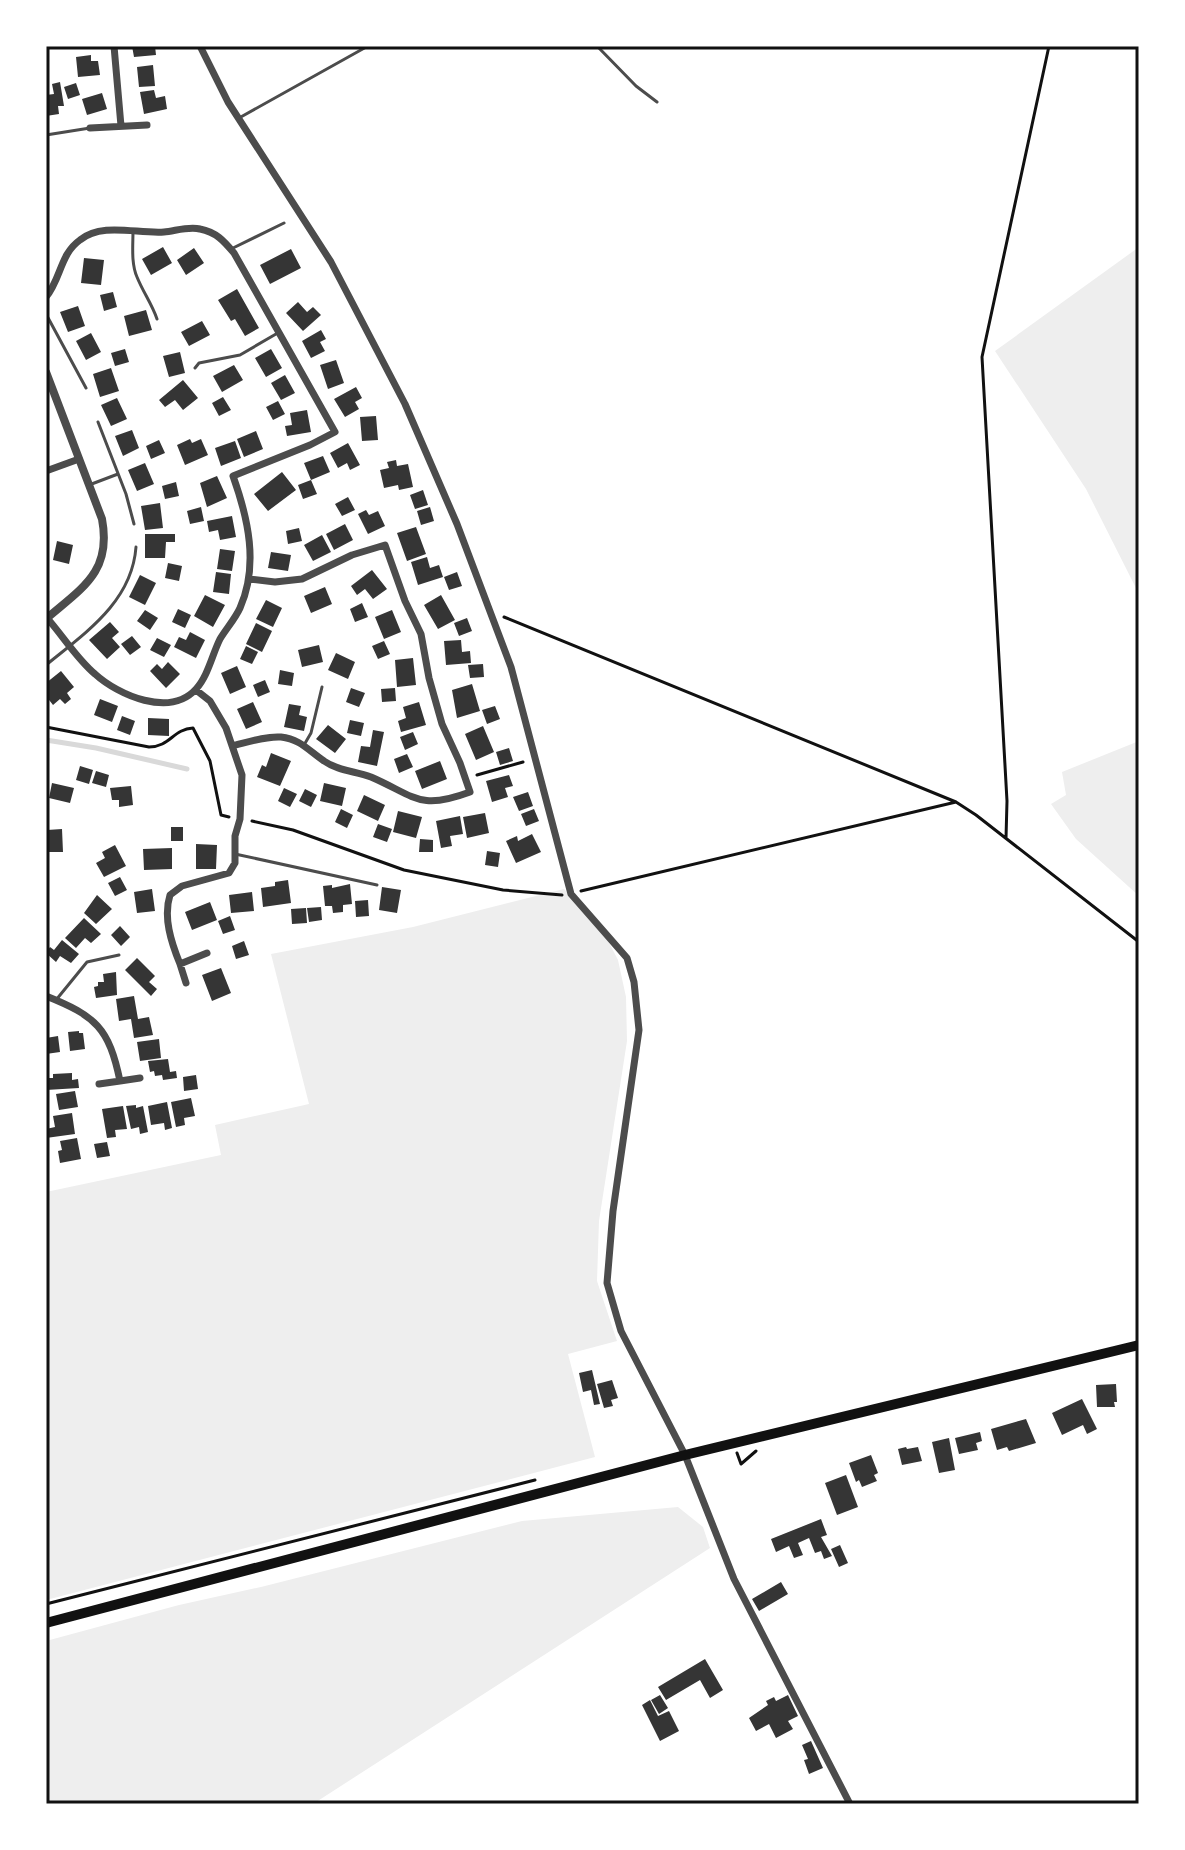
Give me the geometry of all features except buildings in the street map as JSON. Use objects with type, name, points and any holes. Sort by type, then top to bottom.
[{"type":"main road","points":[[46,1623],[685,1455],[1139,1345]]},
{"type":"street","points":[[114,46],[121,126]]},
{"type":"street","points":[[200,46],[239,118],[331,262],[405,404],[457,524],[511,667],[571,894],[627,958],[634,982],[639,1030],[613,1211],[607,1283],[621,1331],[685,1455],[734,1579],[850,1804]]},
{"type":"street","points":[[90,128],[147,125]]},
{"type":"street","points":[[46,297],[57,281],[68,252],[88,233],[105,230],[161,233],[196,227],[213,232],[231,249],[335,432],[233,476],[250,542],[249,579],[239,610],[221,638],[196,690],[170,702],[143,700],[107,684],[93,673],[47,619],[96,571],[104,554],[106,538],[102,519],[46,372]]},
{"type":"street","points":[[47,469],[79,459]]},
{"type":"street","points":[[232,746],[280,737],[298,741],[324,762],[341,770],[368,776],[424,802],[453,799],[470,792],[442,724],[421,634],[405,601],[385,545],[352,555],[302,579],[275,582],[249,579]]},
{"type":"street","points":[[186,983],[173,949],[166,909],[170,895],[182,886],[229,873],[235,863],[242,775],[226,728],[210,701],[196,690]]},
{"type":"street","points":[[180,964],[207,953]]},
{"type":"street","points":[[46,996],[83,1013],[101,1028],[109,1040],[120,1081]]},
{"type":"street","points":[[99,1084],[140,1078]]},
{"type":"lane","points":[[239,118],[368,46]]},
{"type":"lane","points":[[597,46],[636,86],[657,102]]},
{"type":"lane","points":[[46,135],[90,128]]},
{"type":"lane","points":[[231,249],[284,223]]},
{"type":"lane","points":[[133,231],[136,277],[157,319]]},
{"type":"lane","points":[[46,314],[86,388]]},
{"type":"lane","points":[[195,368],[199,363],[240,355],[279,332]]},
{"type":"lane","points":[[98,422],[134,524]]},
{"type":"lane","points":[[89,485],[118,474]]},
{"type":"lane","points":[[46,665],[96,624],[120,595],[132,571],[136,547]]},
{"type":"lane","points":[[304,745],[311,733],[322,687]]},
{"type":"lane","points":[[235,854],[377,885]]},
{"type":"lane","points":[[56,1000],[87,962],[119,955]]},
{"type":"path","points":[[1006,838],[1007,801],[982,357],[1049,46]]},
{"type":"path","points":[[492,613],[956,802],[1139,942]]},
{"type":"path","points":[[46,727],[149,747],[161,747],[185,728],[193,728],[210,761],[221,815],[293,830],[404,870],[556,897],[956,802]]},
{"type":"path","points":[[466,778],[535,758]]},
{"type":"path","points":[[46,1604],[542,1478]]},
{"type":"shaded area","points":[[1139,247],[1139,594],[1086,489],[995,351]]},
{"type":"shaded area","points":[[1139,741],[1139,896],[1076,839],[1051,804],[1066,795],[1062,772]]},
{"type":"shaded area","points":[[564,889],[601,927],[618,960],[626,997],[627,1041],[599,1221],[597,1281],[617,1341],[568,1354],[595,1457],[46,1600],[46,1192],[221,1155],[215,1125],[309,1104],[271,954],[413,927]]},
{"type":"shaded area","points":[[678,1507],[703,1527],[710,1548],[313,1804],[46,1804],[46,1641],[522,1521]]},
{"type":"waterway","points":[[46,740],[187,769]]}]
